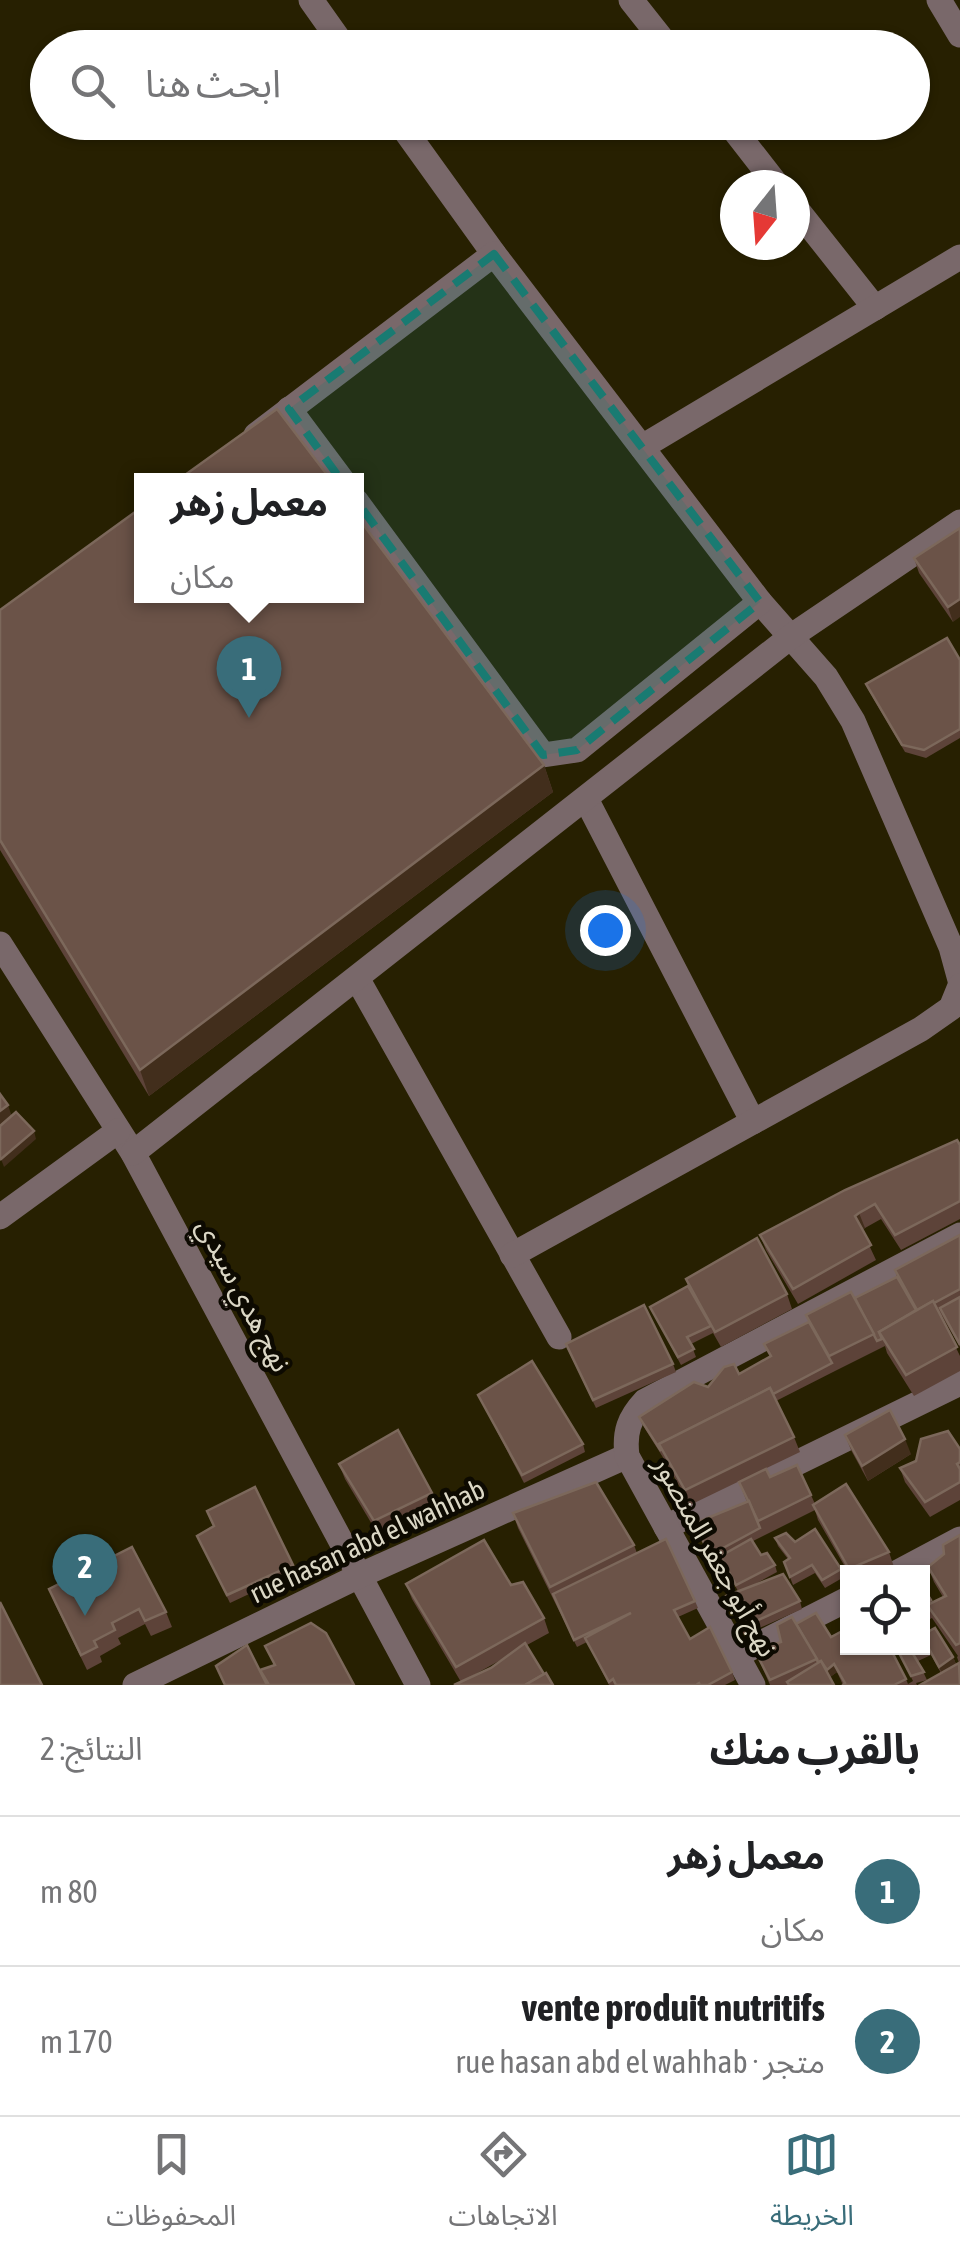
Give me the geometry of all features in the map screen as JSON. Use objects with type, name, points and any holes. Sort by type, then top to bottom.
[{"type":"street","points":[[310,0],[332,30]]},
{"type":"street","points":[[631,0],[654,30]]},
{"type":"street","points":[[938,0],[960,35]]},
{"type":"street","points":[[412,140],[494,254],[760,602],[793,635],[853,721],[951,947],[958,995],[753,1122],[512,1255]]},
{"type":"street","points":[[742,140],[766,170]]},
{"type":"street","points":[[810,226],[875,308]]},
{"type":"street","points":[[242,445],[494,254]]},
{"type":"street","points":[[642,447],[960,257]]},
{"type":"street","points":[[290,410],[337,473]]},
{"type":"street","points":[[364,512],[543,754],[577,750],[760,602]]},
{"type":"street","points":[[0,1218],[125,1142],[358,980],[793,635],[960,522]]},
{"type":"street","points":[[586,799],[753,1122]]},
{"type":"street","name":"نهج هدي سيدي","points":[[0,944],[125,1142],[418,1685]]},
{"type":"street","points":[[358,980],[559,1337]]},
{"type":"street","points":[[627,1456],[625,1435],[632,1414],[645,1400],[960,1236]]},
{"type":"street","points":[[666,1528],[960,1383]]},
{"type":"street","name":"rue hasan abd el wahhab","points":[[135,1685],[361,1574],[627,1456]]},
{"type":"street","name":"نهج أبو جعفر المنصور","points":[[627,1456],[753,1685]]},
{"type":"street","points":[[911,1565],[960,1538]]},
{"type":"street","points":[[737,1655],[840,1603]]},
{"type":"highlighted area","points":[[494,254],[760,602],[577,750],[543,755],[289,409]]},
{"type":"building","points":[[277,409],[326,473],[188,473]]},
{"type":"building","points":[[134,513],[134,603],[364,603],[364,526],[544,765],[140,1070],[0,840],[0,610]]},
{"type":"building","points":[[960,528],[960,599],[948,607],[914,558]]},
{"type":"building","points":[[947,638],[960,660],[960,729],[924,750],[902,745],[866,684]]},
{"type":"building","points":[[0,1094],[8,1105],[0,1111]]},
{"type":"building","points":[[16,1112],[34,1131],[1,1159],[0,1126]]},
{"type":"building","points":[[957,1140],[960,1201],[895,1235],[875,1204],[855,1216],[871,1245],[793,1289],[760,1235],[845,1190]]},
{"type":"building","points":[[960,1235],[960,1289],[917,1310],[895,1270]]},
{"type":"building","points":[[757,1238],[787,1294],[715,1332],[686,1279]]},
{"type":"building","points":[[897,1277],[916,1310],[879,1332],[882,1339],[877,1341],[855,1298]]},
{"type":"building","points":[[688,1286],[711,1326],[687,1337],[694,1349],[678,1357],[650,1307]]},
{"type":"building","points":[[851,1292],[874,1334],[829,1356],[806,1315]]},
{"type":"building","points":[[960,1297],[960,1345],[940,1308]]},
{"type":"building","points":[[933,1301],[957,1347],[906,1375],[879,1332]]},
{"type":"building","points":[[644,1305],[673,1364],[593,1400],[566,1344]]},
{"type":"building","points":[[809,1322],[832,1363],[773,1394],[770,1388],[659,1444],[661,1451],[639,1417],[694,1382],[708,1387],[724,1367],[734,1364],[739,1374],[771,1356],[764,1344]]},
{"type":"building","points":[[532,1361],[583,1444],[522,1475],[478,1395]]},
{"type":"building","points":[[770,1388],[794,1437],[685,1490],[659,1444]]},
{"type":"building","points":[[890,1410],[905,1439],[862,1466],[845,1435]]},
{"type":"building","points":[[398,1430],[432,1493],[374,1521],[339,1464]]},
{"type":"building","points":[[948,1431],[960,1449],[960,1482],[925,1502],[900,1468],[916,1461],[921,1439]]},
{"type":"building","points":[[797,1465],[811,1495],[758,1521],[739,1482],[766,1469],[770,1477]]},
{"type":"building","points":[[596,1482],[634,1545],[550,1587],[513,1513]]},
{"type":"building","points":[[846,1484],[889,1552],[858,1565],[847,1565],[813,1505]]},
{"type":"building","points":[[255,1487],[293,1565],[227,1595],[197,1536],[214,1526],[207,1511]]},
{"type":"building","points":[[749,1501],[760,1528],[710,1555],[702,1539],[705,1525],[700,1521]]},
{"type":"building","points":[[815,1529],[840,1570],[822,1580],[812,1565],[790,1577],[784,1562],[790,1558],[775,1538],[786,1533],[795,1542]]},
{"type":"building","points":[[960,1535],[960,1643],[956,1645],[930,1609],[930,1604],[946,1596],[930,1570],[930,1565],[944,1554],[943,1545]]},
{"type":"building","points":[[666,1539],[695,1601],[674,1610],[690,1639],[710,1627],[732,1672],[708,1685],[616,1685],[613,1679],[609,1682],[585,1638],[631,1613],[574,1640],[553,1594]]},
{"type":"building","points":[[751,1539],[761,1555],[767,1553],[775,1565],[736,1585],[723,1561],[712,1567],[710,1562]]},
{"type":"building","points":[[484,1540],[511,1585],[523,1582],[544,1618],[456,1667],[406,1584]]},
{"type":"building","points":[[132,1547],[166,1612],[145,1621],[139,1609],[112,1623],[115,1630],[94,1641],[97,1647],[81,1655],[49,1589]]},
{"type":"building","points":[[783,1574],[800,1601],[741,1628],[726,1596]]},
{"type":"building","points":[[0,1602],[42,1685],[0,1685]]},
{"type":"building","points":[[816,1613],[831,1637],[840,1632],[840,1655],[894,1655],[906,1679],[894,1685],[843,1685],[834,1664],[827,1670],[818,1662],[796,1624]]},
{"type":"building","points":[[792,1617],[817,1659],[770,1680],[755,1651],[781,1642],[777,1625]]},
{"type":"building","points":[[311,1623],[326,1633],[354,1685],[269,1685],[260,1670],[275,1665],[265,1646]]},
{"type":"building","points":[[935,1628],[953,1657],[939,1667],[930,1651],[930,1631]]},
{"type":"building","points":[[525,1643],[544,1674],[525,1685],[454,1685],[491,1668]]},
{"type":"building","points":[[247,1645],[267,1685],[225,1685],[216,1666]]},
{"type":"building","points":[[900,1655],[914,1655],[924,1672],[911,1676]]},
{"type":"building","points":[[821,1661],[834,1685],[789,1685],[787,1682]]},
{"type":"building","points":[[959,1663],[960,1685],[920,1685]]},
{"type":"building","points":[[546,1673],[553,1685],[525,1685]]},
{"type":"place","name":"معمل زهر","points":[[249,718]]},
{"type":"place","name":"vente produit nutritifs","points":[[85,1616]]}]
